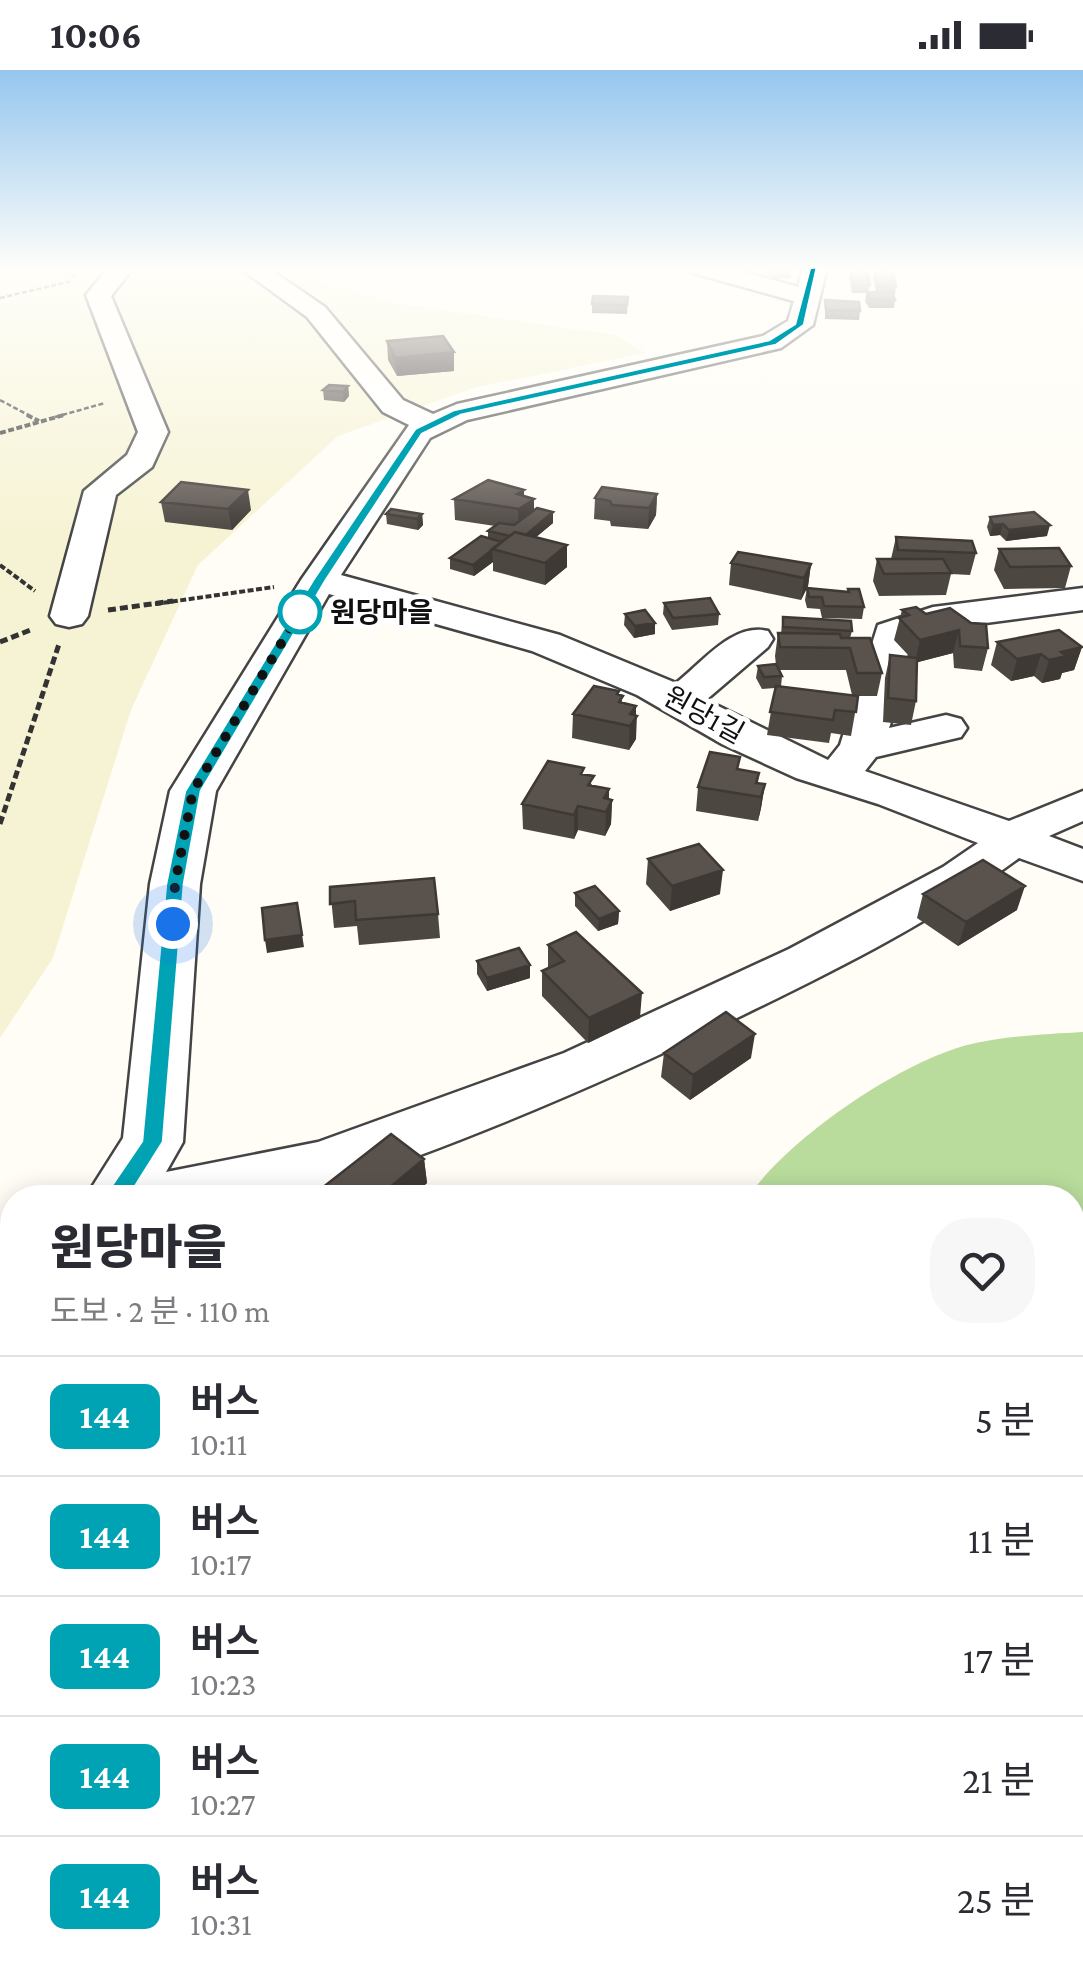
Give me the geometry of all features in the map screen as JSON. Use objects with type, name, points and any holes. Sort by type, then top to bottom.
[{"type":"street","points":[[69,616],[100,491],[142,460],[153,432],[140,393],[120,357]]},
{"type":"street","points":[[353,357],[393,406],[433,424]]},
{"type":"street","points":[[125,1185],[153,1142],[175,884],[193,791],[320,580],[418,432],[458,412],[704,357]]},
{"type":"street","name":"원당1길","points":[[320,580],[446,612],[546,643],[651,686],[737,735],[849,762],[1014,840],[1083,866]]},
{"type":"street","points":[[849,762],[881,689],[892,633],[933,618],[1083,599]]},
{"type":"street","points":[[679,702],[754,639]]},
{"type":"street","points":[[849,762],[946,728]]},
{"type":"street","points":[[223,1185],[324,1165],[584,1068],[808,962],[960,878],[1036,824],[1083,805]]},
{"type":"path","points":[[0,432],[140,393]]},
{"type":"path","points":[[0,400],[39,421]]},
{"type":"path","points":[[0,642],[69,616],[320,580]]},
{"type":"path","points":[[0,824],[69,616]]},
{"type":"shaded area","points":[[0,357],[625,357],[473,388],[338,436],[198,565],[131,710],[53,958],[0,1038]]},
{"type":"green space","points":[[1083,1032],[1083,1185],[757,1185],[817,1128],[909,1068],[967,1045]]},
{"type":"building","points":[[329,385],[348,386],[343,392],[323,390]]},
{"type":"building","points":[[488,480],[524,490],[517,494],[534,499],[519,509],[454,499]]},
{"type":"building","points":[[181,482],[248,490],[228,509],[161,502]]},
{"type":"building","points":[[602,487],[657,494],[649,508],[612,505],[595,498]]},
{"type":"building","points":[[537,508],[553,512],[526,535],[488,531],[499,523],[514,525]]},
{"type":"building","points":[[391,509],[422,514],[417,519],[386,514]]},
{"type":"building","points":[[1034,512],[1050,525],[1009,530],[1003,524],[993,525],[990,517]]},
{"type":"building","points":[[515,532],[567,545],[545,563],[492,549]]},
{"type":"building","points":[[481,536],[502,542],[473,565],[450,558]]},
{"type":"building","points":[[896,537],[972,541],[976,553],[898,550]]},
{"type":"building","points":[[1059,548],[1071,566],[1010,567],[999,549]]},
{"type":"building","points":[[738,552],[811,564],[804,578],[731,563]]},
{"type":"building","points":[[877,559],[943,559],[951,573],[884,574]]},
{"type":"building","points":[[807,588],[849,592],[848,589],[859,589],[864,607],[824,606],[822,597],[809,597]]},
{"type":"building","points":[[710,598],[719,614],[673,618],[664,603]]},
{"type":"building","points":[[916,607],[926,614],[950,608],[971,623],[986,624],[988,648],[960,646],[959,630],[920,640],[899,618],[909,615],[902,610]]},
{"type":"building","points":[[645,610],[655,623],[635,626],[625,614]]},
{"type":"building","points":[[783,617],[851,621],[852,631],[783,627]]},
{"type":"building","points":[[1059,630],[1082,647],[1061,652],[1067,656],[1049,660],[1041,654],[1017,659],[997,642]]},
{"type":"building","points":[[778,633],[870,638],[882,673],[857,673],[850,648],[780,647]]},
{"type":"building","points":[[890,655],[917,658],[916,701],[888,698]]},
{"type":"building","points":[[776,664],[782,676],[764,677],[758,666]]},
{"type":"building","points":[[594,686],[619,691],[617,694],[623,696],[619,702],[636,706],[630,714],[637,716],[630,726],[573,714]]},
{"type":"building","points":[[776,686],[858,696],[856,712],[835,710],[833,720],[770,712]]},
{"type":"building","points":[[710,752],[740,757],[737,769],[759,773],[756,783],[765,784],[761,797],[698,787]]},
{"type":"building","points":[[548,761],[584,768],[581,774],[594,776],[588,785],[609,789],[604,798],[612,800],[606,812],[578,806],[574,815],[522,804]]},
{"type":"building","points":[[699,844],[723,870],[672,886],[648,859]]},
{"type":"building","points":[[983,860],[1025,886],[966,922],[923,894]]},
{"type":"building","points":[[434,878],[438,914],[356,920],[355,901],[330,904],[330,887]]},
{"type":"building","points":[[595,886],[619,911],[599,919],[575,893]]},
{"type":"building","points":[[297,903],[302,935],[265,940],[262,908]]},
{"type":"building","points":[[576,932],[642,993],[589,1018],[542,971],[564,961],[548,945]]},
{"type":"building","points":[[519,948],[530,965],[487,978],[477,961]]},
{"type":"building","points":[[726,1012],[755,1034],[693,1075],[664,1053]]},
{"type":"building","points":[[391,1134],[424,1159],[393,1185],[326,1185]]},
{"type":"bus line","name":"144","points":[[125,1185],[153,1142],[175,884],[193,791],[320,580],[418,432],[458,412],[704,357]]},
{"type":"place","name":"원당마을","points":[[300,612]]},
{"type":"route","points":[[173,924],[175,884],[193,791],[300,612]]}]
